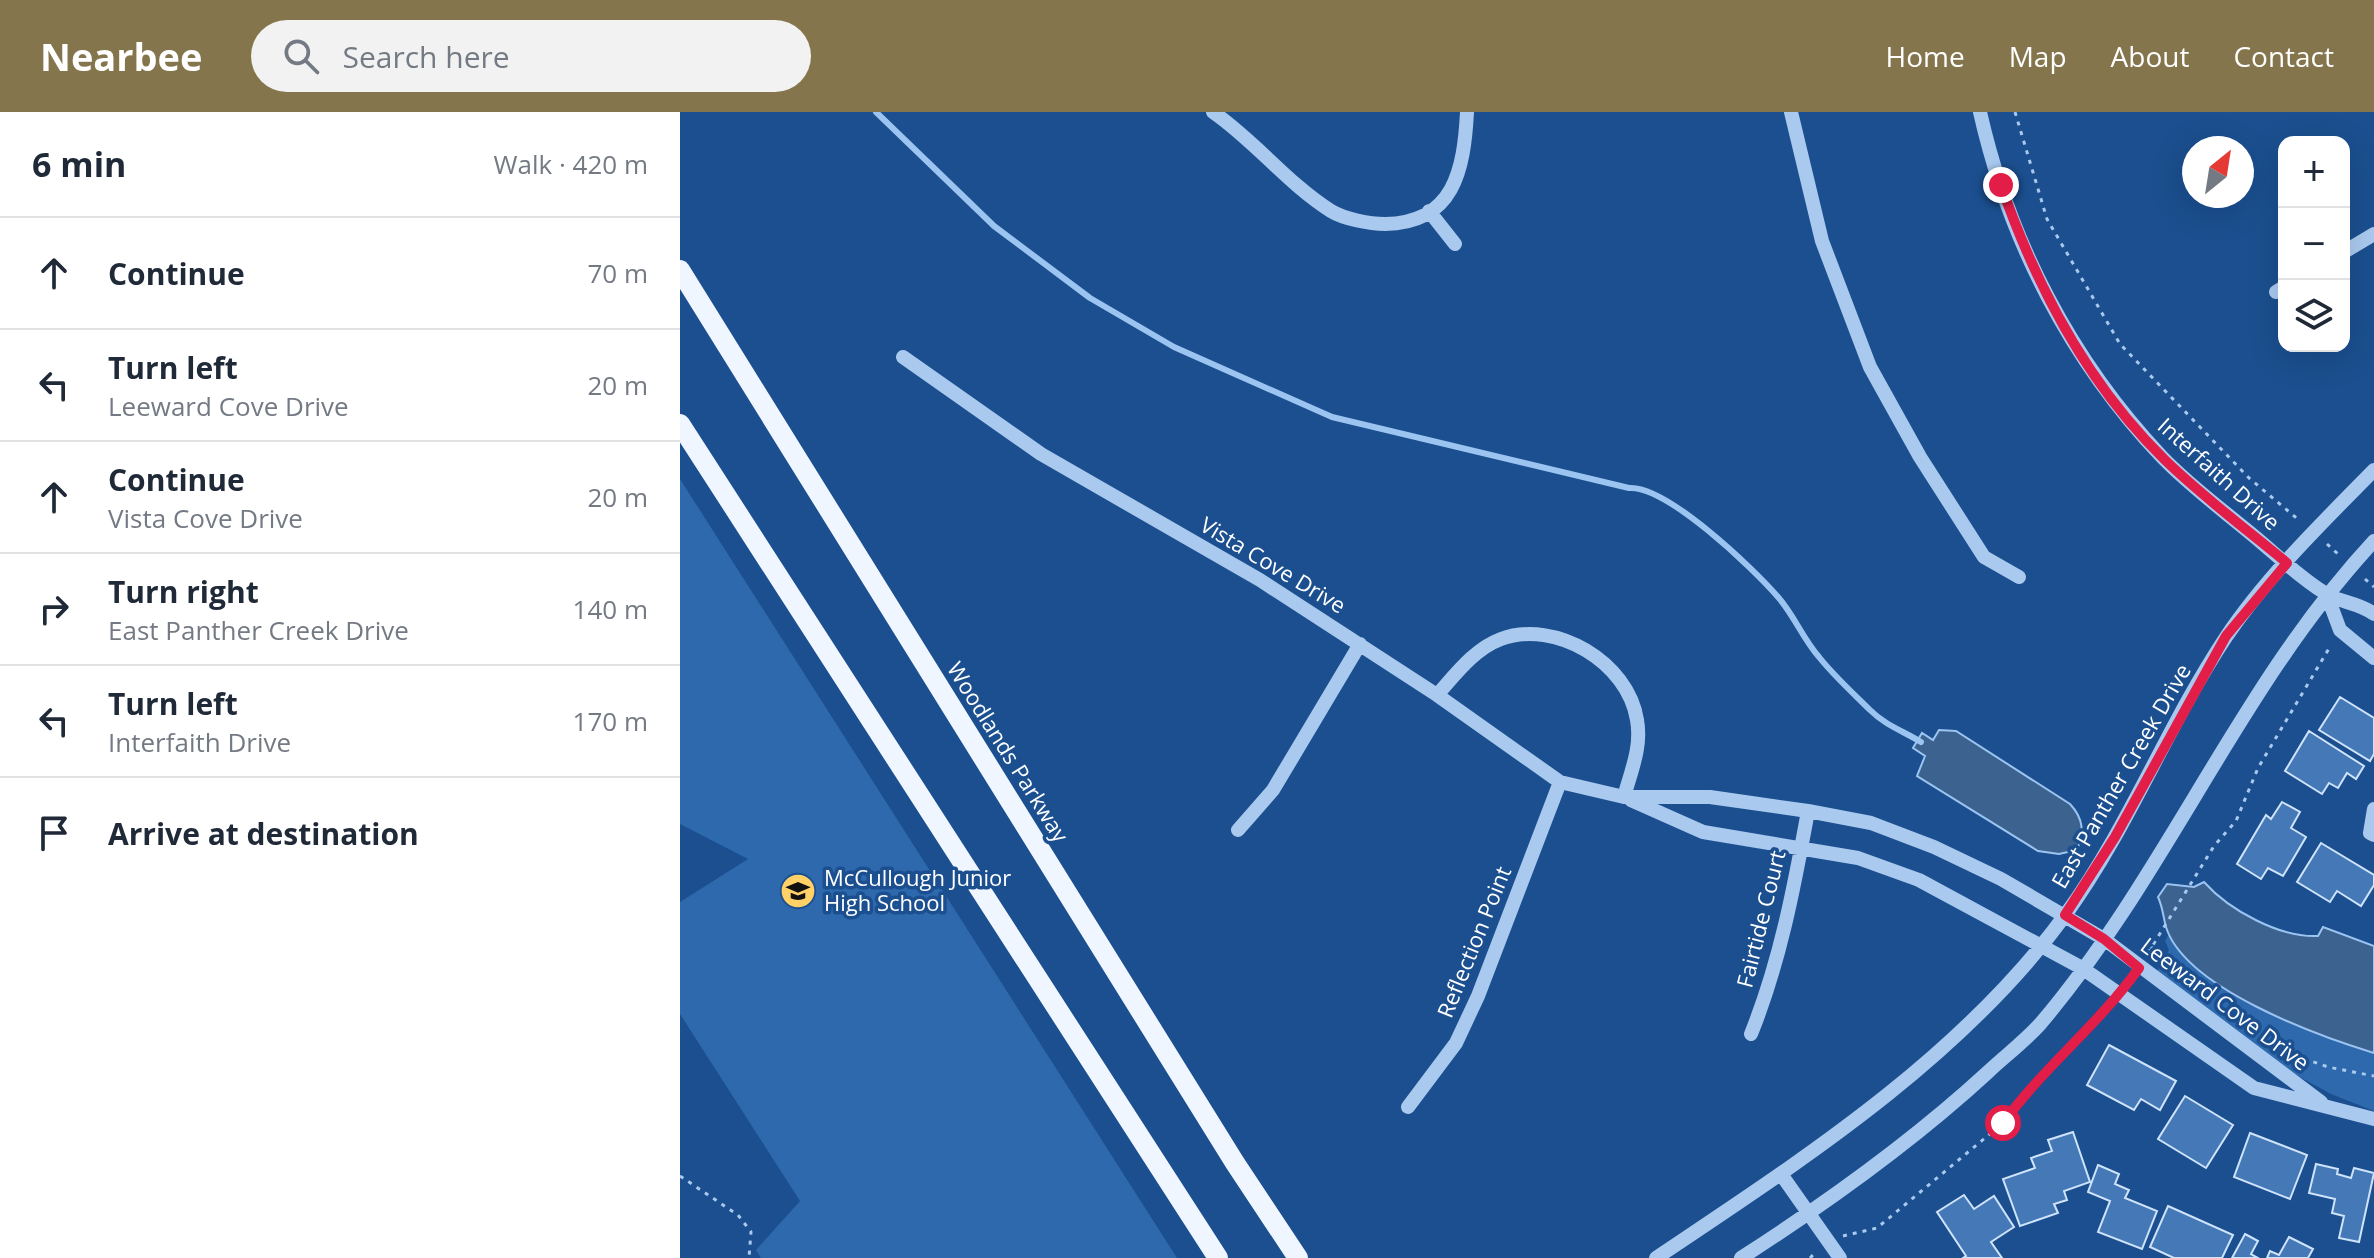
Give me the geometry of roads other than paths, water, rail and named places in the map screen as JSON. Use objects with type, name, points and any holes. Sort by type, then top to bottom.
[{"type":"main road","name":"Woodlands Parkway","points":[[680,270],[1218,1136],[1298,1258]]},
{"type":"main road","points":[[680,424],[1218,1258]]},
{"type":"street","points":[[1213,112],[1333,212],[1375,224],[1411,223],[1445,201],[1463,164],[1467,112]]},
{"type":"street","points":[[1791,112],[1822,241],[1870,367],[1920,457],[1984,557],[2019,577]]},
{"type":"street","name":"Interfaith Drive","points":[[1980,112],[2022,246],[2046,297],[2090,367],[2164,459],[2327,595]]},
{"type":"street","points":[[1429,211],[1455,244]]},
{"type":"street","points":[[2350,248],[2374,234]]},
{"type":"street","name":"Vista Cove Drive","points":[[903,357],[1041,454],[1260,580],[1360,644],[1560,782],[1624,797],[1703,832],[1802,846],[1858,858],[1919,880],[2040,944]]},
{"type":"street","name":"East Panther Creek Drive","points":[[1656,1258],[1781,1174],[1907,1079],[1996,995],[2065,915],[2115,837],[2226,636],[2313,532],[2374,470]]},
{"type":"street","points":[[1741,1258],[1811,1213],[1945,1112],[2039,1025],[2104,939],[2158,860],[2271,670],[2327,595],[2374,541]]},
{"type":"street","points":[[2327,595],[2361,604],[2374,614]]},
{"type":"street","points":[[2327,595],[2340,630],[2374,658]]},
{"type":"street","points":[[1437,695],[1472,657],[1499,639],[1525,633],[1549,634],[1571,643],[1614,673],[1637,716],[1639,743],[1624,797]]},
{"type":"street","points":[[1238,830],[1273,790],[1360,644]]},
{"type":"street","name":"Reflection Point","points":[[1408,1107],[1456,1043],[1478,996],[1560,782]]},
{"type":"street","name":"Vista Cove Drive","points":[[1624,797],[1710,797],[1871,823],[1934,847],[2065,915],[2104,939]]},
{"type":"street","points":[[2374,809],[2370,833],[2374,835]]},
{"type":"street","name":"Fairtide Court","points":[[1751,1034],[1768,993],[1787,925],[1808,811]]},
{"type":"street","name":"Leeward Cove Drive","points":[[2104,939],[2321,1102]]},
{"type":"street","name":"Leeward Cove Drive","points":[[2040,944],[2082,968],[2254,1088],[2321,1102],[2374,1119]]},
{"type":"street","points":[[1781,1174],[1840,1258]]},
{"type":"waterway","points":[[876,112],[994,226],[1090,298],[1174,347],[1332,417],[1645,491],[1664,500],[1708,530],[1766,584],[1784,604],[1825,664],[1870,710],[1921,742]]},
{"type":"place","name":"McCullough Junior High School","points":[[798,891]]}]
